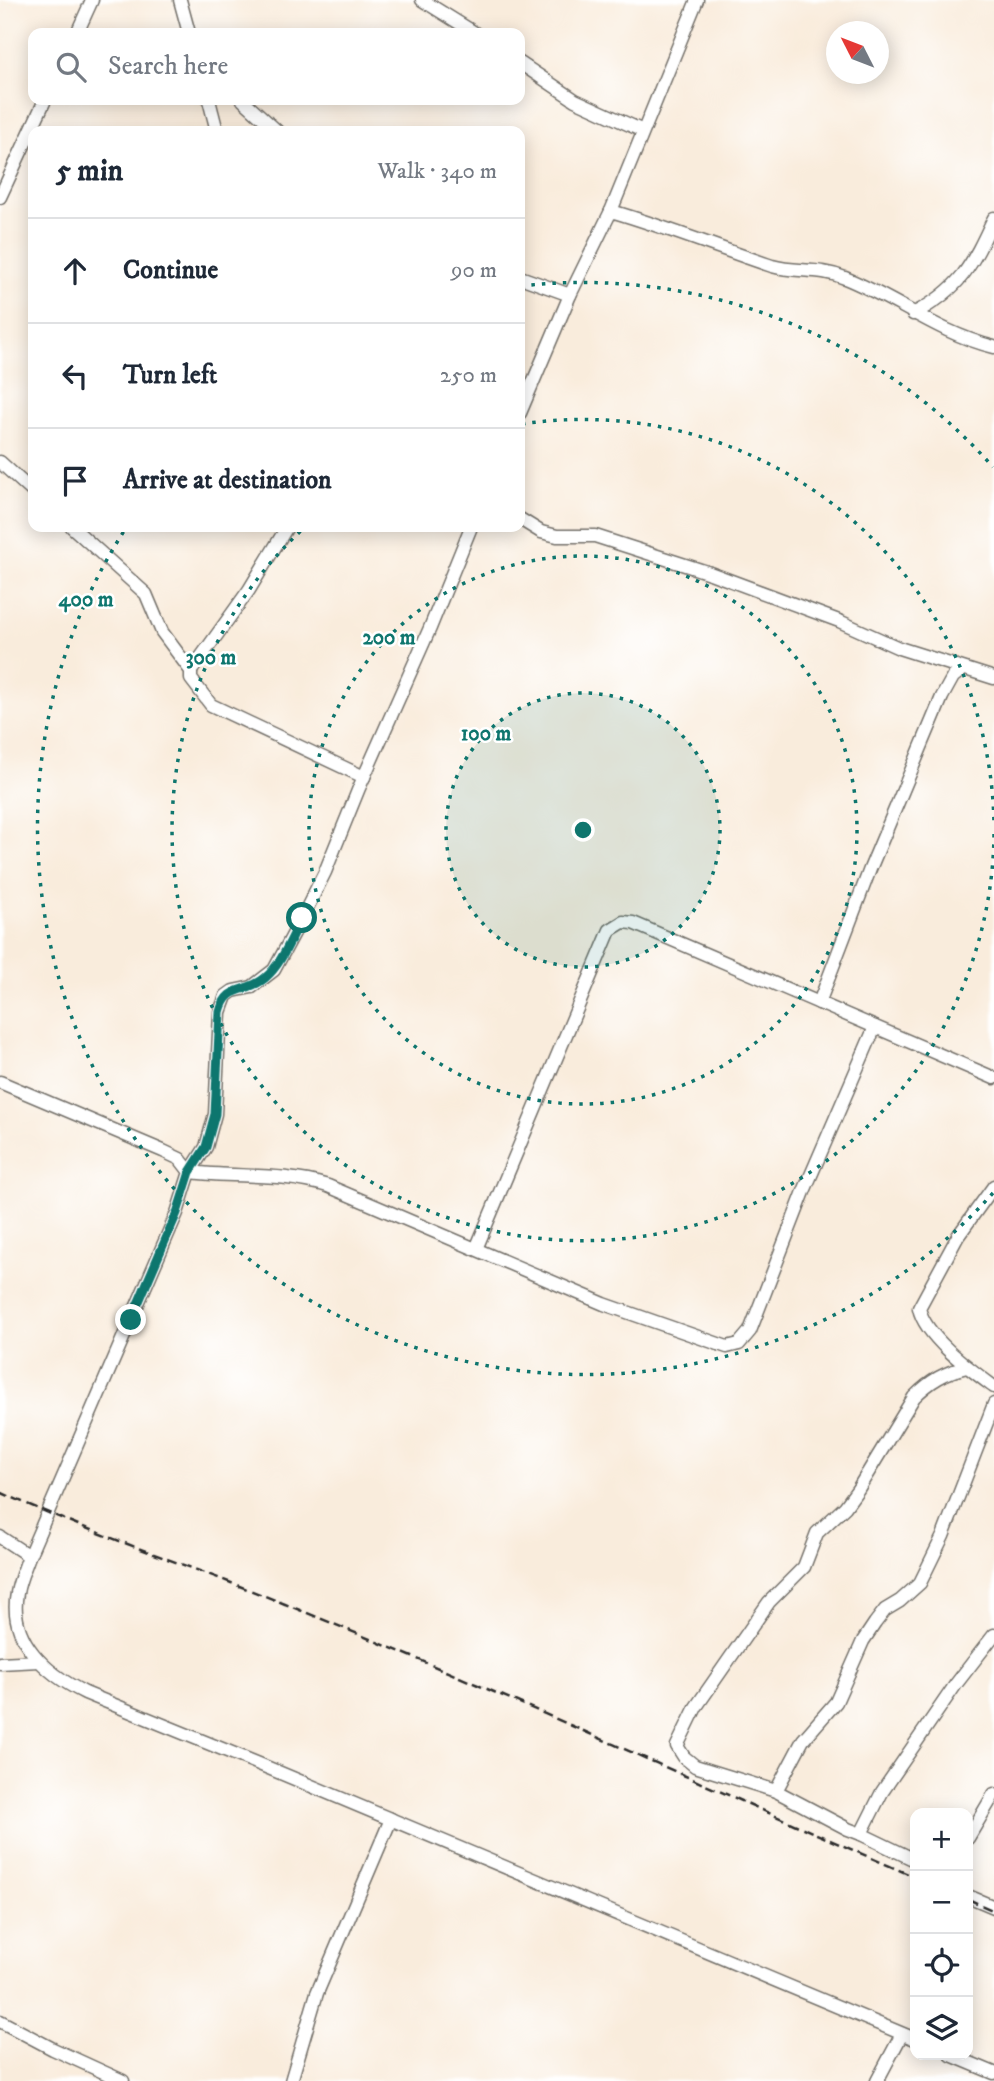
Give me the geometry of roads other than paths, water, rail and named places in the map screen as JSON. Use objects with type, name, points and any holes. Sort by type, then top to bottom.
[{"type":"street","points":[[79,28],[92,0]]},
{"type":"street","points":[[180,0],[188,28]]},
{"type":"street","points":[[422,0],[467,28]]},
{"type":"street","points":[[525,401],[570,295],[611,211],[697,0]]},
{"type":"street","points":[[525,66],[575,100],[643,131]]},
{"type":"street","points":[[32,126],[42,105]]},
{"type":"street","points":[[210,105],[216,126]]},
{"type":"street","points":[[248,105],[272,126]]},
{"type":"street","points":[[0,197],[28,135]]},
{"type":"street","points":[[611,211],[774,266],[826,271],[868,288],[966,340],[994,347]]},
{"type":"street","points":[[913,314],[943,296],[967,271],[994,218]]},
{"type":"street","points":[[525,279],[570,295]]},
{"type":"street","points":[[0,462],[28,487]]},
{"type":"street","points":[[525,522],[541,532],[557,536],[595,536],[710,573],[839,621],[899,648],[994,678]]},
{"type":"street","points":[[78,532],[146,594],[162,632],[191,670]]},
{"type":"street","points":[[284,532],[248,590],[191,670],[191,679],[211,705],[364,777]]},
{"type":"street","points":[[469,532],[325,872],[274,970],[252,987],[233,991],[222,1001],[215,1114],[206,1147],[190,1172],[177,1213],[29,1556],[17,1592],[16,1615],[23,1637],[39,1661],[62,1682],[85,1693],[910,2037]]},
{"type":"street","points":[[818,1003],[870,869],[942,697],[953,677],[963,669]]},
{"type":"street","points":[[475,1249],[610,930],[615,925],[633,923],[994,1078]]},
{"type":"street","points":[[0,1082],[180,1159],[190,1172],[224,1177],[268,1175],[307,1180],[328,1186],[604,1304],[727,1347],[739,1344],[750,1331],[805,1189],[875,1027]]},
{"type":"street","points":[[994,1186],[958,1236],[919,1308],[921,1316],[949,1353],[990,1384],[994,1370]]},
{"type":"street","points":[[910,1858],[776,1791],[695,1766],[677,1746],[696,1707],[762,1612],[804,1567],[817,1534],[845,1507],[858,1489],[914,1397],[948,1371],[967,1367]]},
{"type":"street","points":[[776,1791],[803,1740],[836,1703],[863,1642],[875,1623],[885,1610],[920,1583],[943,1536],[994,1404]]},
{"type":"street","points":[[0,1537],[29,1556]]},
{"type":"street","points":[[861,1834],[882,1791],[994,1634]]},
{"type":"street","points":[[0,1663],[39,1661]]},
{"type":"street","points":[[973,1830],[994,1794]]},
{"type":"street","points":[[291,2081],[312,2007],[391,1819]]},
{"type":"street","points":[[973,1898],[994,1908]]},
{"type":"street","points":[[0,2021],[52,2049],[123,2081]]},
{"type":"street","points":[[877,2081],[902,2034]]},
{"type":"street","points":[[963,2060],[994,2073]]},
{"type":"railway","points":[[0,1492],[364,1637],[910,1875]]},
{"type":"railway","points":[[973,1901],[994,1911]]}]
